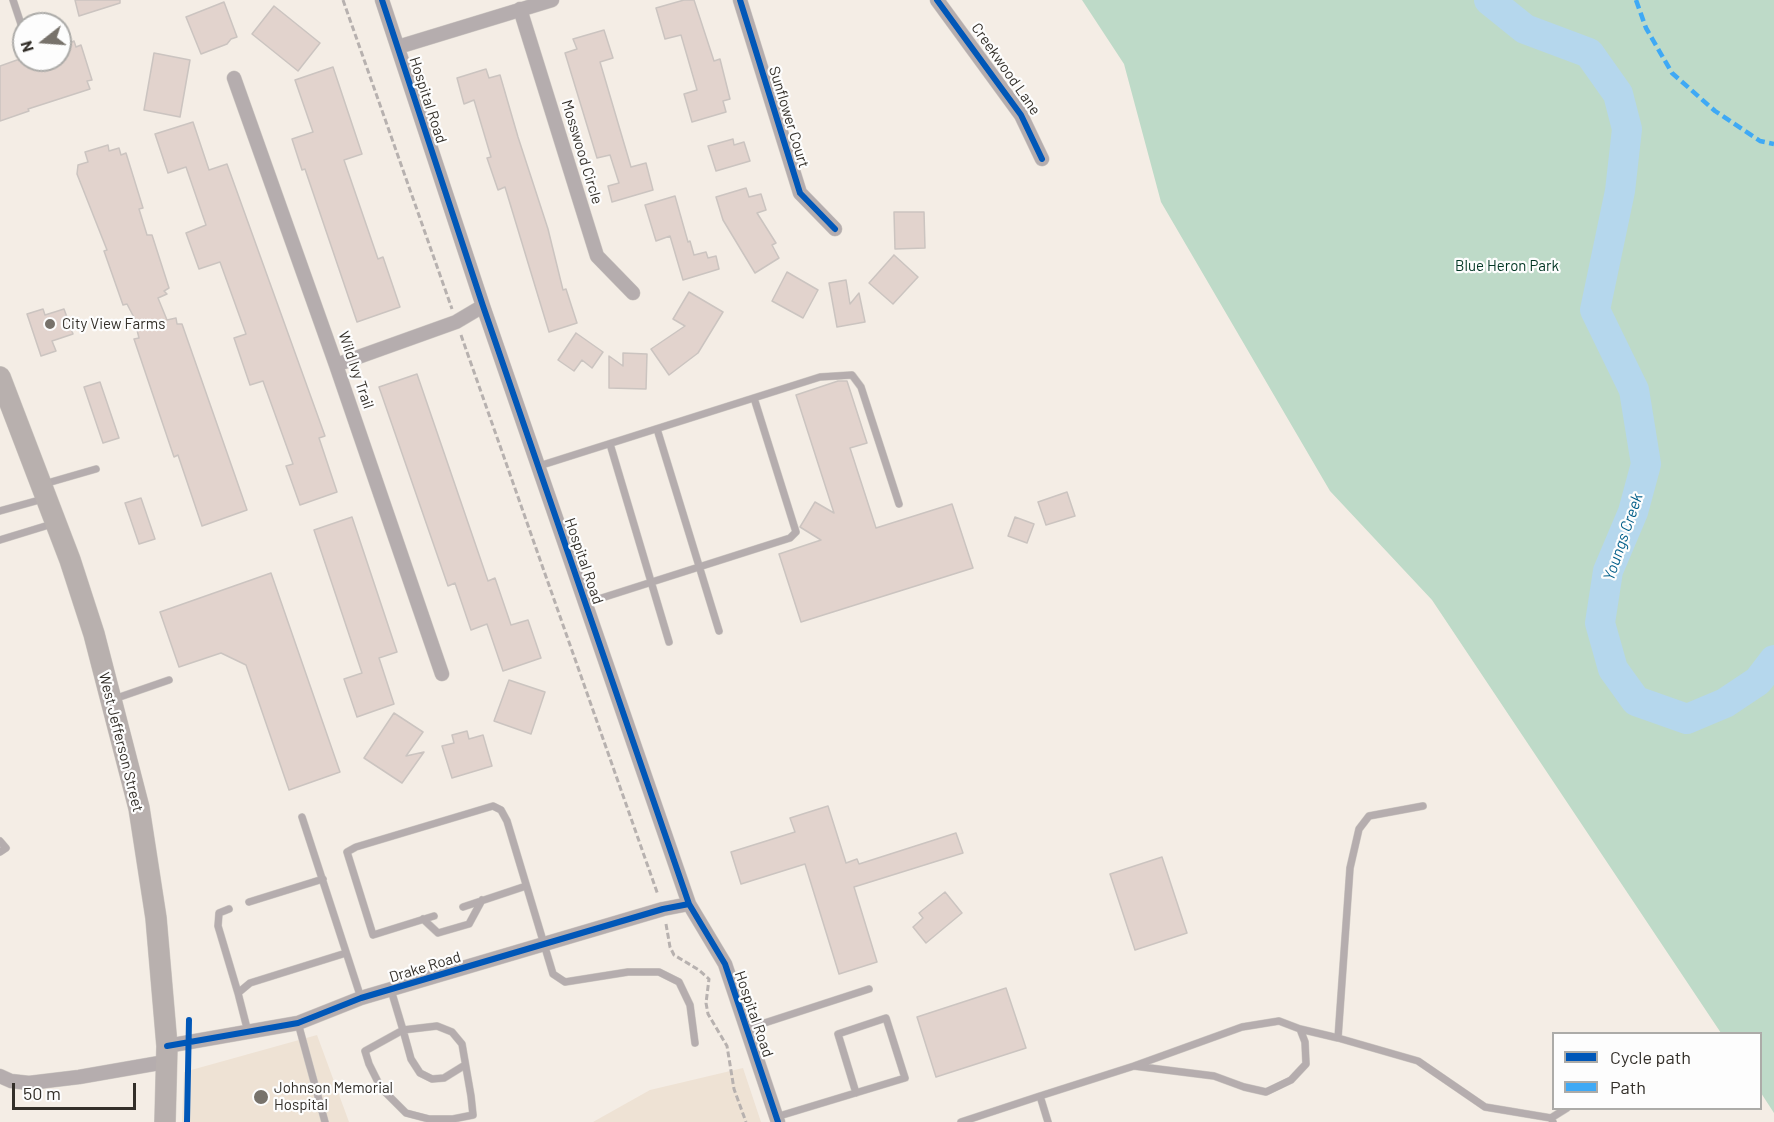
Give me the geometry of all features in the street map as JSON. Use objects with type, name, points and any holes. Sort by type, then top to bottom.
[{"type":"main road","name":"West Jefferson Street","points":[[0,377],[70,560],[94,634],[139,808],[156,918],[166,1054],[165,1122]]},
{"type":"street","name":"Hospital Road","points":[[382,0],[483,306],[689,904],[725,964],[777,1119]]},
{"type":"street","points":[[398,48],[552,0]]},
{"type":"street","name":"Sunflower Court","points":[[740,0],[800,193],[835,229]]},
{"type":"street","name":"Creekwood Lane","points":[[937,0],[1021,115],[1042,159]]},
{"type":"street","name":"Mosswood Circle","points":[[520,9],[597,256],[633,293]]},
{"type":"street","name":"Wild Ivy Trail","points":[[234,78],[336,365],[442,675]]},
{"type":"street","points":[[336,365],[456,322],[483,306]]},
{"type":"street","name":"Drake Road","points":[[0,1076],[11,1081],[29,1083],[79,1077],[248,1032],[298,1023],[361,998],[663,909],[689,904]]},
{"type":"lane","points":[[539,466],[820,377],[852,375],[861,387],[899,504]]},
{"type":"lane","points":[[586,603],[790,538],[796,532],[754,398]]},
{"type":"lane","points":[[657,429],[719,631]]},
{"type":"lane","points":[[610,444],[669,642]]},
{"type":"lane","points":[[0,511],[96,469]]},
{"type":"lane","points":[[0,540],[55,523]]},
{"type":"lane","points":[[111,699],[169,680]]},
{"type":"lane","points":[[434,916],[373,935],[347,852],[356,847],[493,806],[501,810],[507,821],[553,974],[566,982],[628,972],[659,972],[679,982],[690,1005],[695,1043]]},
{"type":"lane","points":[[1338,1038],[1350,868],[1359,829],[1369,816],[1423,806]]},
{"type":"lane","points":[[302,818],[361,998]]},
{"type":"lane","points":[[0,840],[6,848],[0,852]]},
{"type":"lane","points":[[249,902],[323,879]]},
{"type":"lane","points":[[463,907],[526,886]]},
{"type":"lane","points":[[423,920],[438,933],[469,924],[482,900]]},
{"type":"lane","points":[[230,909],[219,913],[218,926],[248,1032]]},
{"type":"lane","points":[[238,993],[250,983],[346,953]]},
{"type":"lane","points":[[747,1029],[869,988]]},
{"type":"lane","points":[[391,990],[411,1059],[420,1073],[432,1079],[444,1078],[465,1065]]},
{"type":"lane","points":[[777,1119],[905,1078],[886,1018],[838,1034],[856,1093]]},
{"type":"lane","points":[[961,1122],[1134,1066],[1242,1027],[1279,1021],[1300,1029],[1418,1061],[1485,1107],[1552,1120],[1564,1110]]},
{"type":"lane","points":[[298,1023],[326,1122]]},
{"type":"lane","points":[[437,1026],[453,1032],[462,1044],[473,1115],[453,1119],[429,1119],[406,1113],[381,1088],[365,1051],[403,1030],[437,1026]]},
{"type":"lane","points":[[1134,1066],[1214,1077],[1266,1092],[1291,1080],[1306,1064],[1305,1042],[1300,1029]]},
{"type":"lane","points":[[1040,1096],[1048,1122]]},
{"type":"path","points":[[343,0],[642,856],[663,909],[670,947],[674,955],[709,979],[706,1003],[708,1014],[727,1046],[734,1089],[746,1122]]},
{"type":"shaded area","name":"Johnson Memorial Hospital","points":[[317,1035],[349,1122],[182,1122],[184,1072]]},
{"type":"shaded area","points":[[743,1068],[761,1122],[593,1122],[650,1090]]},
{"type":"green space","name":"Blue Heron Park","points":[[1082,0],[1774,0],[1774,1113],[1762,1095],[1762,1032],[1720,1032],[1432,600],[1330,491],[1161,202],[1124,64]]},
{"type":"building","points":[[75,0],[120,0],[120,3],[79,16]]},
{"type":"building","points":[[684,0],[694,0],[714,61],[720,59],[730,99],[723,101],[726,112],[692,122],[684,94],[697,90],[681,35],[665,39],[656,8]]},
{"type":"building","points":[[224,2],[237,37],[231,39],[227,44],[201,54],[186,17]]},
{"type":"building","points":[[274,6],[320,43],[298,71],[252,34]]},
{"type":"building","points":[[604,30],[613,58],[600,62],[631,167],[646,163],[653,190],[612,202],[608,186],[619,183],[610,155],[597,158],[565,53],[577,49],[573,39]]},
{"type":"building","points":[[74,41],[76,47],[81,45],[92,80],[87,81],[90,89],[28,109],[29,111],[0,121],[0,66],[12,62],[12,72],[72,72],[72,42]]},
{"type":"building","points":[[154,53],[190,60],[180,117],[144,110]]},
{"type":"building","points":[[333,67],[362,154],[344,160],[378,259],[383,257],[400,307],[357,322],[305,169],[302,170],[292,139],[313,132],[295,80]]},
{"type":"building","points":[[486,69],[489,78],[500,75],[548,229],[563,290],[566,289],[577,323],[549,332],[505,187],[498,190],[487,158],[491,157],[474,100],[464,104],[457,78]]},
{"type":"building","points":[[193,122],[209,170],[227,164],[325,436],[319,438],[337,492],[300,505],[286,466],[293,464],[263,381],[250,385],[234,338],[246,334],[220,262],[199,269],[186,233],[206,225],[186,167],[168,173],[155,134]]},
{"type":"building","points":[[733,139],[734,145],[744,142],[750,161],[716,171],[708,146]]},
{"type":"building","points":[[108,145],[109,151],[119,148],[121,155],[126,153],[143,208],[139,209],[147,235],[152,235],[169,288],[164,291],[167,294],[158,298],[167,320],[176,318],[177,324],[182,324],[247,510],[202,526],[178,455],[174,457],[134,339],[139,338],[137,330],[140,329],[127,304],[123,305],[104,251],[107,250],[77,174],[78,165],[88,162],[85,152]]},
{"type":"building","points":[[746,188],[749,197],[761,194],[766,210],[757,213],[776,243],[772,245],[779,258],[755,273],[723,220],[716,197]]},
{"type":"building","points":[[675,196],[694,255],[706,252],[708,258],[716,256],[719,269],[683,280],[670,236],[656,241],[645,205]]},
{"type":"building","points":[[894,212],[924,212],[925,248],[895,249]]},
{"type":"building","points":[[894,255],[918,277],[893,304],[869,283]]},
{"type":"building","points":[[787,272],[818,290],[803,318],[772,301]]},
{"type":"building","points":[[846,280],[850,304],[859,293],[865,322],[837,327],[829,283]]},
{"type":"building","points":[[689,292],[723,312],[698,353],[669,375],[651,349],[685,326],[673,319]]},
{"type":"building","name":"City View Farms","points":[[43,309],[45,315],[64,309],[73,334],[52,341],[56,351],[41,356],[27,314]]},
{"type":"building","points":[[576,333],[603,352],[592,368],[582,360],[574,371],[558,360]]},
{"type":"building","points":[[623,353],[647,354],[646,389],[609,388],[609,356],[623,366]]},
{"type":"building","points":[[417,374],[488,581],[495,578],[511,625],[528,620],[541,658],[503,671],[487,624],[471,630],[455,583],[448,586],[379,387]]},
{"type":"building","points":[[838,381],[847,381],[867,443],[850,448],[876,528],[952,504],[973,568],[801,622],[779,554],[821,540],[800,527],[815,502],[834,513],[796,395]]},
{"type":"building","points":[[100,382],[119,438],[103,443],[84,387]]},
{"type":"building","points":[[1067,492],[1075,516],[1046,525],[1038,502]]},
{"type":"building","points":[[141,498],[155,539],[139,544],[125,503]]},
{"type":"building","points":[[352,517],[397,652],[379,658],[394,704],[357,717],[344,679],[362,673],[314,530]]},
{"type":"building","points":[[1015,517],[1034,524],[1027,543],[1008,536]]},
{"type":"building","points":[[271,573],[340,772],[289,790],[246,665],[221,653],[179,667],[160,612]]},
{"type":"building","points":[[509,680],[545,692],[531,734],[494,721]]},
{"type":"building","points":[[394,713],[423,732],[406,756],[424,752],[402,783],[364,758]]},
{"type":"building","points":[[467,731],[469,739],[483,735],[492,766],[452,778],[442,746],[454,743],[452,735]]},
{"type":"building","points":[[828,806],[846,863],[857,859],[859,864],[956,833],[963,853],[854,887],[877,962],[839,974],[805,864],[741,884],[731,852],[795,832],[790,818]]},
{"type":"building","points":[[1162,857],[1187,933],[1135,950],[1110,874]]},
{"type":"building","points":[[945,892],[962,913],[926,943],[913,927],[923,918],[919,913]]},
{"type":"building","points":[[1006,988],[1026,1048],[936,1077],[917,1017]]},
{"type":"waterway","name":"Youngs Creek","points":[[1489,0],[1525,29],[1589,53],[1618,94],[1627,129],[1620,191],[1595,310],[1634,390],[1646,464],[1633,512],[1608,571],[1600,623],[1613,669],[1636,701],[1687,719],[1725,703],[1758,681],[1774,660]]},
{"type":"marked path","points":[[1636,0],[1646,28],[1672,73],[1715,111],[1760,141],[1774,144]]},
{"type":"cycle path","points":[[382,0],[483,306],[689,904],[725,964],[778,1122]]},
{"type":"cycle path","points":[[740,0],[800,193],[835,229]]},
{"type":"cycle path","points":[[937,0],[1021,115],[1042,159]]},
{"type":"cycle path","points":[[167,1046],[298,1023],[361,998],[663,909],[689,904]]},
{"type":"cycle path","points":[[187,1122],[189,1020]]},
{"type":"place","name":"City View Farms","points":[[50,324]]},
{"type":"place","name":"Johnson Memorial Hospital","points":[[261,1097]]}]
